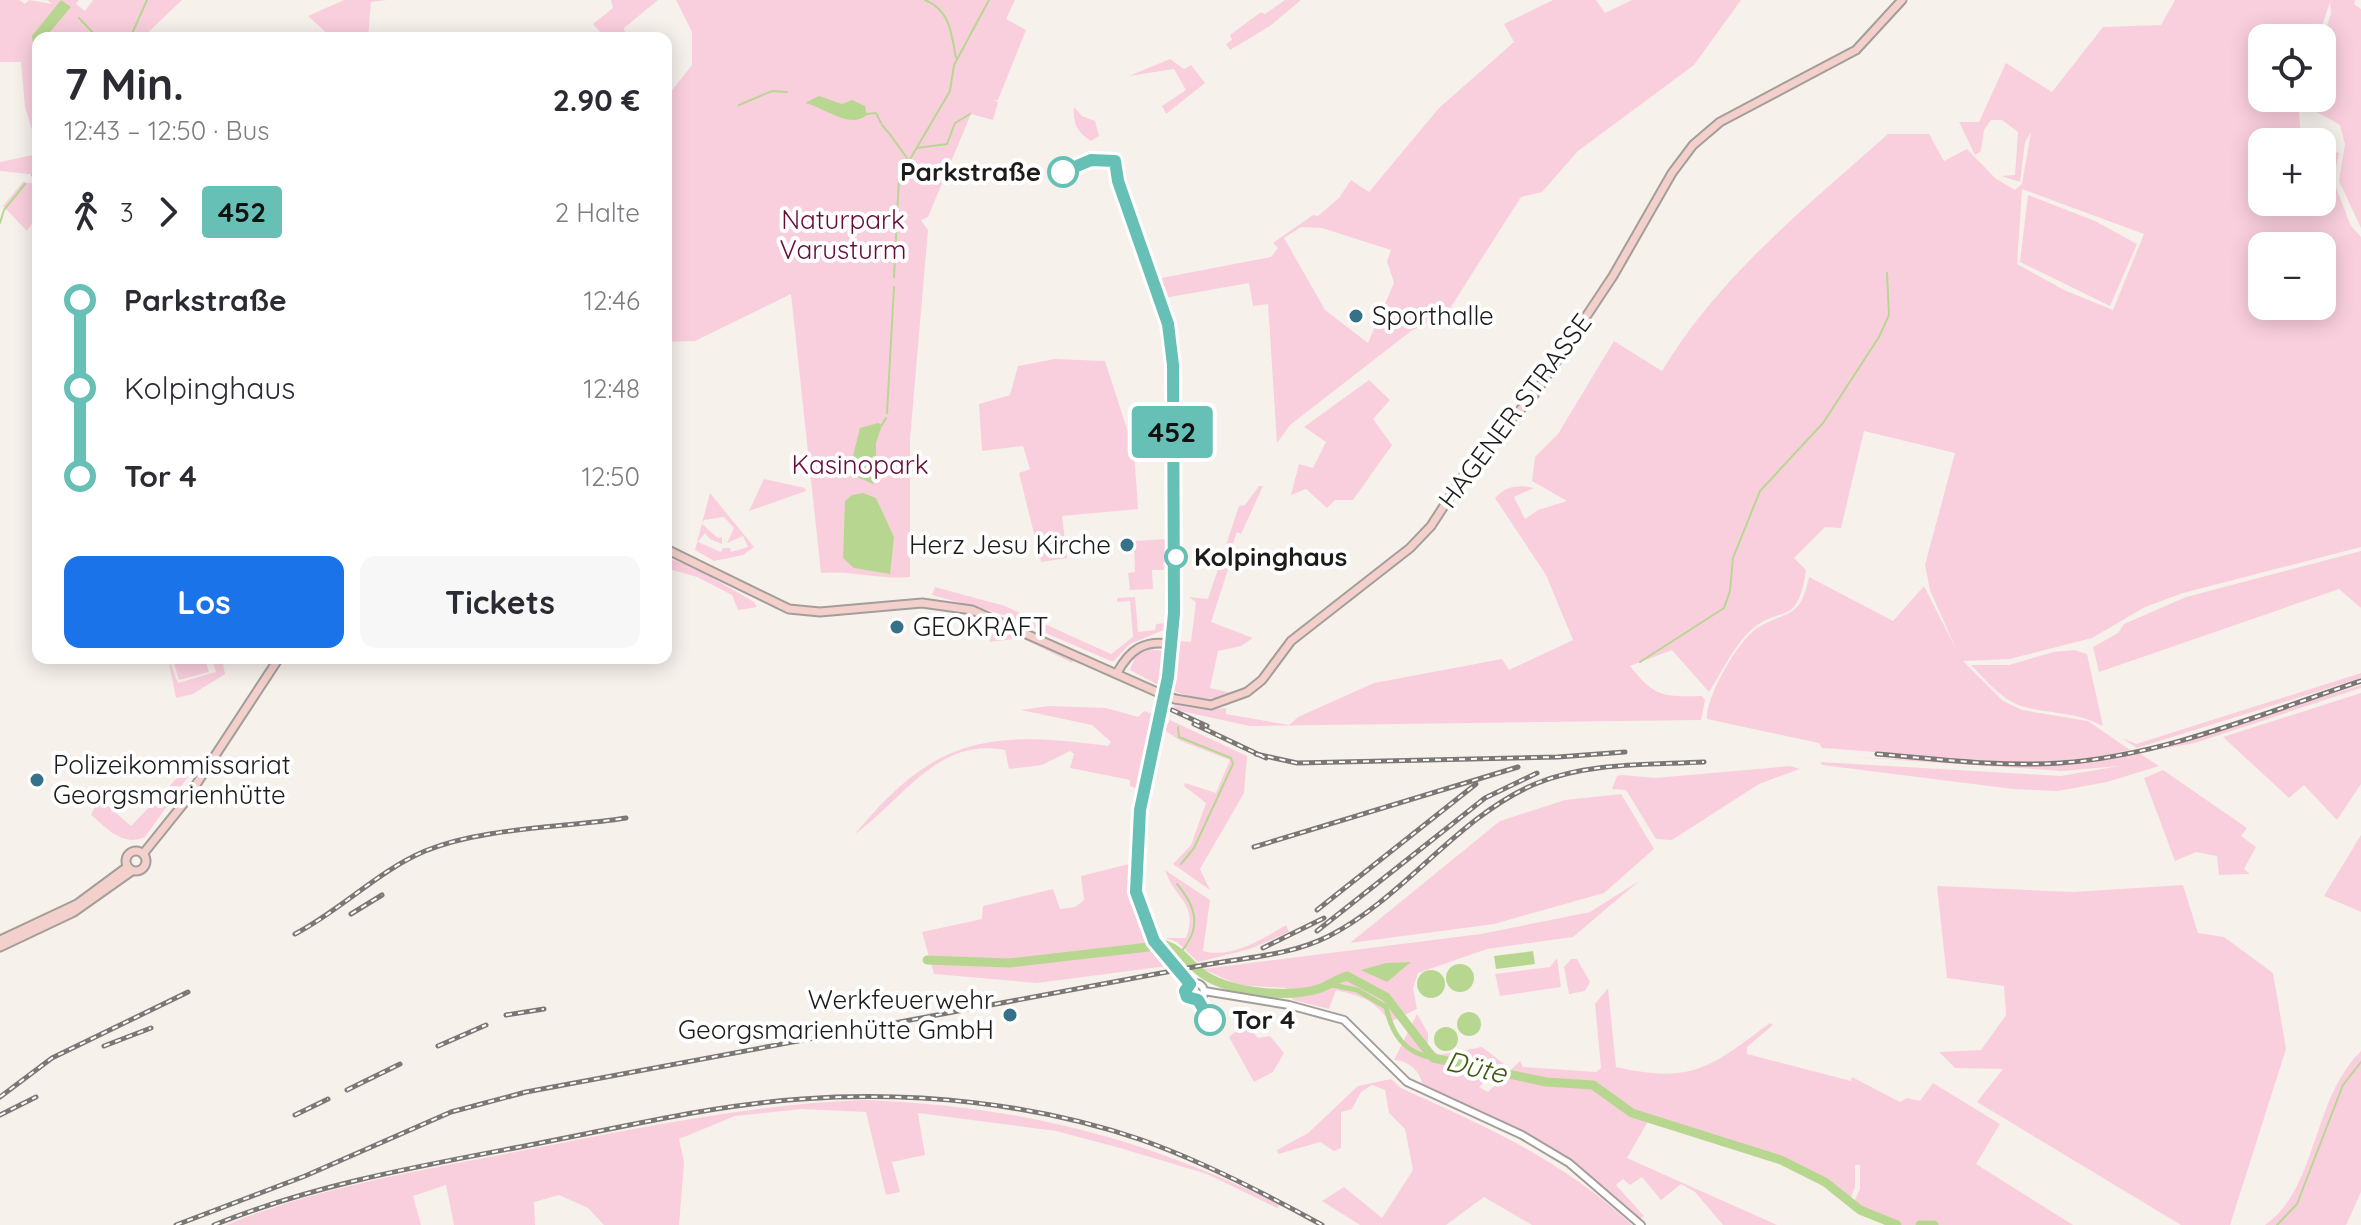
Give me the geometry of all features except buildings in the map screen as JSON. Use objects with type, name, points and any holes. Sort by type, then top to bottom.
[{"type":"main road","name":"HAGENER STRASSE","points":[[672,552],[781,607],[820,612],[922,603],[972,610],[1175,699],[1211,705],[1247,692],[1262,680],[1291,641],[1410,548],[1431,526],[1475,458],[1534,395],[1613,276],[1672,173],[1693,145],[1720,122],[1845,58],[1866,41],[1902,0]]},
{"type":"main road","points":[[1117,673],[1137,647],[1157,642],[1171,644]]},
{"type":"main road","points":[[0,944],[77,904],[129,869],[145,866],[143,854],[184,803],[275,664]]},
{"type":"main road","points":[[129,869],[128,853],[143,854]]},
{"type":"main road","points":[[0,944],[74,912],[129,869]]},
{"type":"street","points":[[1171,644],[1160,718],[1140,810],[1135,861],[1139,908],[1154,941],[1190,984]]},
{"type":"street","points":[[1204,991],[1198,1000],[1189,999],[1185,991],[1190,984],[1199,983],[1204,991],[1289,1005],[1344,1020],[1407,1082],[1522,1135],[1569,1163],[1641,1225]]},
{"type":"green space","points":[[0,0],[52,4],[47,0],[61,0],[41,32],[32,32],[32,130],[25,107],[21,62],[0,62]]},
{"type":"green space","points":[[61,0],[79,0],[76,4],[85,11],[93,0],[182,0],[148,32],[51,32]]},
{"type":"green space","points":[[344,0],[387,0],[371,2],[368,32],[326,32],[308,16]]},
{"type":"green space","points":[[611,0],[658,0],[624,28],[625,32],[600,32],[593,24],[613,8]]},
{"type":"green space","name":"Naturpark Varusturm","points":[[676,0],[1015,0],[1006,19],[1026,30],[998,100],[994,100],[998,102],[993,120],[971,114],[928,217],[921,220],[928,230],[910,439],[910,577],[821,573],[791,294],[695,341],[672,342],[672,90],[692,65],[692,32]]},
{"type":"green space","points":[[1285,0],[1301,0],[1270,26],[1230,50],[1226,44],[1232,40],[1230,35],[1261,12],[1265,14]]},
{"type":"green space","points":[[1553,0],[1596,0],[1605,13],[1632,0],[1741,0],[1694,65],[1578,151],[1542,192],[1521,197],[1447,313],[1411,331],[1290,425],[1277,443],[1268,304],[1253,306],[1249,283],[1164,298],[1156,279],[1271,257],[1278,248],[1273,243],[1313,215],[1318,216],[1339,198],[1351,180],[1369,192],[1439,108],[1514,42],[1504,24]],"holes":[[[1301,227],[1322,228],[1391,250],[1387,261],[1394,283],[1368,343],[1325,310],[1284,238]]]},
{"type":"green space","points":[[2175,0],[2355,0],[2354,4],[2361,9],[2361,228],[2339,181],[2345,144],[2340,125],[2317,112],[2336,112],[2336,24],[2328,24],[2330,2],[2323,24],[2248,24],[2248,112],[2299,112],[2300,128],[2248,128],[2248,216],[2336,216],[2336,188],[2351,226],[2361,237],[2361,547],[2183,593],[2145,607],[2092,638],[2010,659],[1963,661],[2003,701],[2022,710],[2088,721],[2130,750],[2054,761],[1976,761],[1822,748],[1819,743],[1707,719],[1717,684],[1740,645],[1756,629],[1796,608],[1809,577],[1893,621],[1924,586],[1957,651],[1930,590],[1925,565],[1955,453],[1864,431],[1841,528],[1825,527],[1794,558],[1806,570],[1802,589],[1792,609],[1758,624],[1747,634],[1709,692],[1672,650],[1630,666],[1660,693],[1702,696],[1705,700],[1701,720],[1250,726],[1176,710],[1173,705],[1207,710],[1226,708],[1226,714],[1289,725],[1298,717],[1374,683],[1502,659],[1509,670],[1573,640],[1546,575],[1495,498],[1513,487],[1534,488],[1514,497],[1525,519],[1538,510],[1567,501],[1532,481],[1535,457],[1558,434],[1614,341],[1662,371],[1710,304],[1737,274],[1795,216],[1888,134],[1929,134],[1944,161],[1967,149],[1995,178],[2015,190],[2022,184],[2031,132],[2025,142],[2020,182],[2001,176],[2015,175],[2018,132],[2002,120],[1991,120],[1984,130],[1981,151],[1975,155],[1959,122],[1979,122],[2006,63],[2052,92],[2103,27],[2161,25]],"holes":[[[2022,189],[2144,234],[2113,310],[2064,290],[2017,264]]]},
{"type":"green space","points":[[1170,59],[1184,69],[1191,65],[1205,83],[1166,114],[1162,106],[1186,90],[1174,69],[1129,76]]},
{"type":"green space","points":[[1074,107],[1082,116],[1095,121],[1099,136],[1091,141],[1079,131]]},
{"type":"green space","points":[[32,155],[32,174],[0,171],[0,162]]},
{"type":"green space","points":[[23,182],[32,183],[32,224],[27,231],[3,206]]},
{"type":"green space","points":[[2028,195],[2095,221],[2137,244],[2110,306],[2020,262]]},
{"type":"green space","points":[[1055,359],[1105,361],[1134,451],[1138,509],[1062,516],[1067,558],[1041,562],[1019,473],[1030,469],[1023,446],[982,451],[979,404],[1010,395],[1018,366]]},
{"type":"green space","points":[[1369,380],[1390,400],[1373,419],[1392,445],[1353,500],[1335,500],[1327,508],[1306,489],[1291,495],[1299,464],[1313,468],[1326,442],[1304,427]]},
{"type":"green space","points":[[764,479],[805,488],[806,491],[749,511]]},
{"type":"green space","points":[[1259,486],[1263,486],[1241,534],[1237,532],[1232,547],[1235,548],[1211,622],[1253,638],[1241,646],[1218,651],[1210,688],[1232,693],[1203,698],[1173,691],[1178,641],[1191,642],[1196,602],[1189,597],[1208,599],[1239,506],[1245,505]]},
{"type":"green space","points":[[710,493],[754,547],[743,555],[714,561],[695,550]],"holes":[[[724,517],[734,528],[727,543],[743,536],[748,547],[731,552],[730,548],[723,548],[721,552],[698,542],[705,533],[722,544],[722,537],[718,538],[702,524],[704,520]]]},
{"type":"green space","points":[[1168,539],[1170,562],[1163,562],[1164,570],[1152,570],[1153,589],[1130,590],[1128,573],[1135,572],[1134,541]]},
{"type":"green space","points":[[2361,551],[2361,608],[2339,589],[2099,672],[2093,647],[2118,633],[2124,624],[2186,597]]},
{"type":"green space","points":[[672,559],[699,570],[754,602],[757,607],[738,610],[732,595],[697,577],[672,570]]},
{"type":"green space","points":[[935,587],[1005,606],[1111,654],[1133,637],[1130,601],[1117,602],[1117,598],[1135,597],[1138,632],[1155,630],[1156,624],[1166,623],[1166,629],[1130,644],[1113,662],[1004,615],[932,595]]},
{"type":"green space","points":[[996,624],[1073,660],[1072,663],[1022,638],[989,642]]},
{"type":"green space","points":[[1146,649],[1165,651],[1160,686],[1130,670],[1135,657]]},
{"type":"green space","points":[[2074,650],[2087,654],[2103,726],[2084,718],[2017,704],[1995,690],[1971,665],[2009,665],[2054,652]]},
{"type":"green space","points":[[169,664],[178,683],[216,672],[214,664],[223,664],[225,674],[193,694],[176,698]]},
{"type":"green space","points":[[174,664],[207,664],[209,672],[179,680]]},
{"type":"green space","points":[[2361,673],[2361,678],[2137,748],[2122,738],[2136,744]]},
{"type":"green space","points":[[2361,685],[2361,688],[2195,743],[2142,752]]},
{"type":"green space","points":[[2361,693],[2361,784],[2337,820],[2304,785],[2289,798],[2223,737]]},
{"type":"green space","points":[[1048,706],[1106,708],[1138,717],[1144,711],[1155,715],[1137,789],[1130,786],[1130,780],[1070,768],[1074,754],[1070,751],[1042,765],[1009,769],[1005,750],[981,748],[960,753],[922,774],[855,834],[911,777],[938,759],[966,748],[996,741],[1029,739],[1108,746],[1111,742],[1092,725],[1021,710]]},
{"type":"green space","points":[[1170,720],[1247,756],[1244,793],[1200,869],[1210,890],[1173,864],[1191,845],[1206,803],[1184,786],[1185,783],[1216,793],[1230,760],[1181,741],[1164,730]]},
{"type":"green space","points":[[2139,753],[2159,766],[2107,782],[2058,791],[2013,789],[1822,765],[1820,762],[2061,776],[2119,766],[2062,771],[1853,757],[2042,766]]},
{"type":"green space","points":[[1790,766],[1800,769],[1759,784],[1672,840],[1656,839],[1626,790],[1612,789],[1617,776],[1622,775],[1655,778]]},
{"type":"green space","points":[[2163,770],[2247,828],[2241,836],[2256,847],[2244,869],[2250,874],[2219,875],[2217,856],[2196,852],[2175,861],[2144,778]]},
{"type":"green space","points":[[192,771],[145,837],[137,840],[123,838],[91,815],[99,798],[131,826],[180,775]]},
{"type":"green space","points":[[1621,794],[1654,849],[1604,893],[1494,924],[1350,943],[1500,821],[1565,800]]},
{"type":"green space","points":[[2361,835],[2361,912],[2324,896]]},
{"type":"green space","points":[[1129,864],[1140,918],[1167,966],[1037,983],[934,974],[922,932],[982,919],[983,906],[1053,889],[1060,909],[1075,907],[1084,900],[1081,876]]},
{"type":"green space","points":[[1165,870],[1210,900],[1203,951],[1236,950],[1286,925],[1289,932],[1250,949],[1198,962],[1177,942],[1165,938],[1186,938],[1190,917]]},
{"type":"green space","points":[[1639,881],[1573,937],[1487,949],[1418,973],[1413,988],[1417,1009],[1390,1022],[1367,1000],[1336,990],[1329,1009],[1293,1000],[1286,988],[1238,985],[1203,969],[1481,934],[1590,912]]},
{"type":"green space","points":[[2183,885],[2198,933],[2224,937],[2273,973],[2286,1049],[2230,1225],[2181,1225],[1977,1102],[2003,1069],[1955,1068],[1939,1052],[1981,1050],[2006,1015],[2004,986],[1947,978],[1937,886],[2073,892]]},
{"type":"green space","points":[[1557,958],[1561,987],[1500,996],[1495,974],[1550,967]]},
{"type":"green space","points":[[1571,959],[1577,959],[1590,982],[1585,991],[1569,994],[1564,967]]},
{"type":"green space","points":[[1608,988],[1616,1067],[1664,1074],[1699,1068],[1731,1051],[1770,1023],[1773,1025],[1747,1047],[1747,1054],[1851,1081],[1852,1077],[1900,1102],[1907,1098],[1920,1101],[1933,1083],[2000,1124],[1976,1164],[2073,1225],[1890,1225],[1856,1210],[1859,1207],[1854,1202],[1860,1189],[1860,1165],[1855,1165],[1855,1187],[1850,1200],[1804,1171],[1779,1160],[1651,1116],[1627,1158],[1777,1225],[1723,1225],[1695,1192],[1681,1184],[1661,1200],[1642,1177],[1630,1185],[1623,1179],[1616,1185],[1644,1216],[1640,1219],[1616,1196],[1564,1158],[1422,1084],[1412,1067],[1394,1060],[1417,1014],[1428,1033],[1428,1046],[1439,1055],[1482,1047],[1504,1064],[1479,1087],[1488,1092],[1520,1061],[1523,1067],[1596,1072],[1601,1068],[1595,1004]]},
{"type":"green space","points":[[1245,1024],[1258,1038],[1270,1036],[1284,1053],[1273,1072],[1254,1082],[1229,1037]]},
{"type":"green space","points":[[2361,1051],[2361,1192],[2346,1225],[2265,1225],[2282,1209],[2295,1189],[2333,1093],[2345,1070]]},
{"type":"green space","points":[[1391,1079],[1401,1088],[1522,1146],[1578,1181],[1632,1225],[1532,1225],[1484,1197],[1446,1225],[1360,1225],[1322,1201],[1344,1187],[1382,1218],[1413,1170],[1405,1129],[1389,1113],[1385,1090],[1372,1085],[1361,1092],[1352,1109],[1341,1112],[1341,1148],[1334,1151],[1320,1142],[1278,1154],[1277,1150],[1308,1133],[1358,1086]]},
{"type":"green space","points":[[866,1100],[976,1109],[1079,1129],[1179,1161],[1280,1205],[1277,1208],[1207,1174],[1056,1131],[918,1113],[925,1155],[892,1162],[900,1192],[886,1195],[866,1112],[802,1109],[735,1116],[679,1139],[684,1162],[679,1225],[604,1225],[588,1208],[559,1195],[534,1202],[535,1225],[454,1225],[446,1185],[413,1196],[421,1225],[226,1225],[262,1211],[373,1180],[610,1133],[780,1106]]},
{"type":"shaded area","points":[[61,0],[71,7],[50,32],[35,32]]},
{"type":"shaded area","points":[[819,96],[842,104],[852,100],[865,106],[867,115],[860,119],[845,119],[805,103]]},
{"type":"shaded area","points":[[878,423],[882,425],[876,443],[876,482],[873,484],[855,476],[853,456],[860,428]]},
{"type":"shaded area","points":[[863,493],[876,498],[894,537],[890,574],[854,568],[843,558],[845,501],[852,495]]},
{"type":"shaded area","points":[[1533,951],[1535,964],[1496,969],[1494,956]]},
{"type":"shaded area","points":[[1411,962],[1387,982],[1361,970],[1386,963]]},
{"type":"shaded area","points":[[1460,964],[1470,968],[1474,978],[1470,988],[1460,992],[1450,988],[1446,978],[1450,968]]},
{"type":"shaded area","points":[[1431,970],[1441,974],[1445,984],[1441,994],[1431,998],[1421,994],[1417,984],[1421,974]]},
{"type":"shaded area","points":[[1469,1012],[1480,1019],[1481,1024],[1474,1035],[1469,1036],[1458,1029],[1457,1024],[1464,1013]]},
{"type":"shaded area","points":[[1446,1027],[1455,1030],[1458,1039],[1455,1048],[1446,1051],[1437,1048],[1434,1039],[1437,1030]]},
{"type":"waterway","points":[[133,32],[147,0]]},
{"type":"waterway","points":[[925,0],[945,17],[956,58]]},
{"type":"waterway","points":[[894,277],[899,178],[950,91],[954,65],[989,0]]},
{"type":"waterway","points":[[79,18],[92,32]]},
{"type":"waterway","points":[[739,105],[772,91],[787,92]]},
{"type":"waterway","points":[[867,114],[876,113],[881,123]]},
{"type":"waterway","points":[[917,148],[947,144],[955,123],[970,114]]},
{"type":"waterway","points":[[882,125],[888,132]]},
{"type":"waterway","points":[[889,133],[907,158]]},
{"type":"waterway","points":[[0,223],[4,210],[25,184]]},
{"type":"waterway","points":[[1640,662],[1724,608],[1730,591],[1733,558],[1760,491],[1823,423],[1879,337],[1889,315],[1887,273]]},
{"type":"waterway","points":[[887,413],[894,287]]},
{"type":"waterway","points":[[882,425],[886,418]]},
{"type":"waterway","points":[[1178,727],[1179,737],[1231,758],[1233,764],[1194,848],[1181,864]]},
{"type":"waterway","points":[[1177,884],[1189,901],[1194,918],[1192,935],[1180,953]]},
{"type":"waterway","name":"Düte","points":[[927,960],[1009,963],[1166,945],[1206,976],[1246,990],[1305,992],[1347,976],[1386,997],[1433,1058],[1546,1082],[1593,1085],[1632,1113],[1781,1160],[1825,1182],[1860,1210],[1897,1225]]},
{"type":"waterway","points":[[1327,984],[1357,990],[1386,1007],[1401,1041],[1414,1052],[1433,1058]]},
{"type":"waterway","points":[[2277,1225],[2297,1204],[2343,1085],[2361,1062]]},
{"type":"waterway","name":"Düte","points":[[1920,1225],[1934,1225]]},
{"type":"railway","points":[[1877,754],[2015,764],[2098,759],[2175,742],[2361,681]]},
{"type":"railway","points":[[1172,710],[1207,726]]},
{"type":"railway","points":[[1194,724],[1266,758]]},
{"type":"railway","points":[[1256,754],[1297,763],[1558,757],[1625,752]]},
{"type":"railway","points":[[176,1225],[305,1176],[451,1112],[526,1092],[1299,948],[1329,936],[1356,920],[1480,817],[1535,784],[1597,768],[1704,762]]},
{"type":"railway","points":[[1254,847],[1518,767]]},
{"type":"railway","points":[[1317,931],[1485,798],[1537,773]]},
{"type":"railway","points":[[1317,910],[1476,784]]},
{"type":"railway","points":[[295,934],[391,869],[425,851],[472,837],[626,818]]},
{"type":"railway","points":[[351,914],[382,895]]},
{"type":"railway","points":[[1263,948],[1324,918]]},
{"type":"railway","points":[[0,1097],[52,1058],[188,992]]},
{"type":"railway","points":[[506,1015],[544,1009]]},
{"type":"railway","points":[[438,1046],[486,1025]]},
{"type":"railway","points":[[104,1046],[151,1028]]},
{"type":"railway","points":[[347,1090],[400,1064]]},
{"type":"railway","points":[[0,1115],[36,1097]]},
{"type":"railway","points":[[214,1225],[333,1186],[453,1160],[735,1106],[845,1097],[974,1103],[1101,1127],[1211,1168],[1322,1225]]},
{"type":"railway","points":[[295,1115],[328,1099]]},
{"type":"bus line","name":"452","points":[[1063,172],[1091,160],[1115,161],[1118,181],[1168,324],[1171,341],[1174,613],[1168,677],[1144,783],[1135,876],[1139,908],[1149,932],[1190,984],[1185,991],[1187,997],[1198,1000],[1210,1020]]},
{"type":"place","name":"Parkstraße","points":[[1063,172]]},
{"type":"place","name":"Sporthalle","points":[[1356,316]]},
{"type":"place","name":"Herz Jesu Kirche","points":[[1127,545]]},
{"type":"place","name":"Kolpinghaus","points":[[1176,557]]},
{"type":"place","name":"GEOKRAFT","points":[[897,627]]},
{"type":"place","name":"Polizeikommissariat Georgsmarienhütte","points":[[37,780]]},
{"type":"place","name":"Werkfeuerwehr Georgsmarienhütte GmbH","points":[[1010,1015]]},
{"type":"place","name":"Tor 4","points":[[1210,1020]]},
{"type":"park label","name":"Kasinopark","points":[[860,465]]}]
